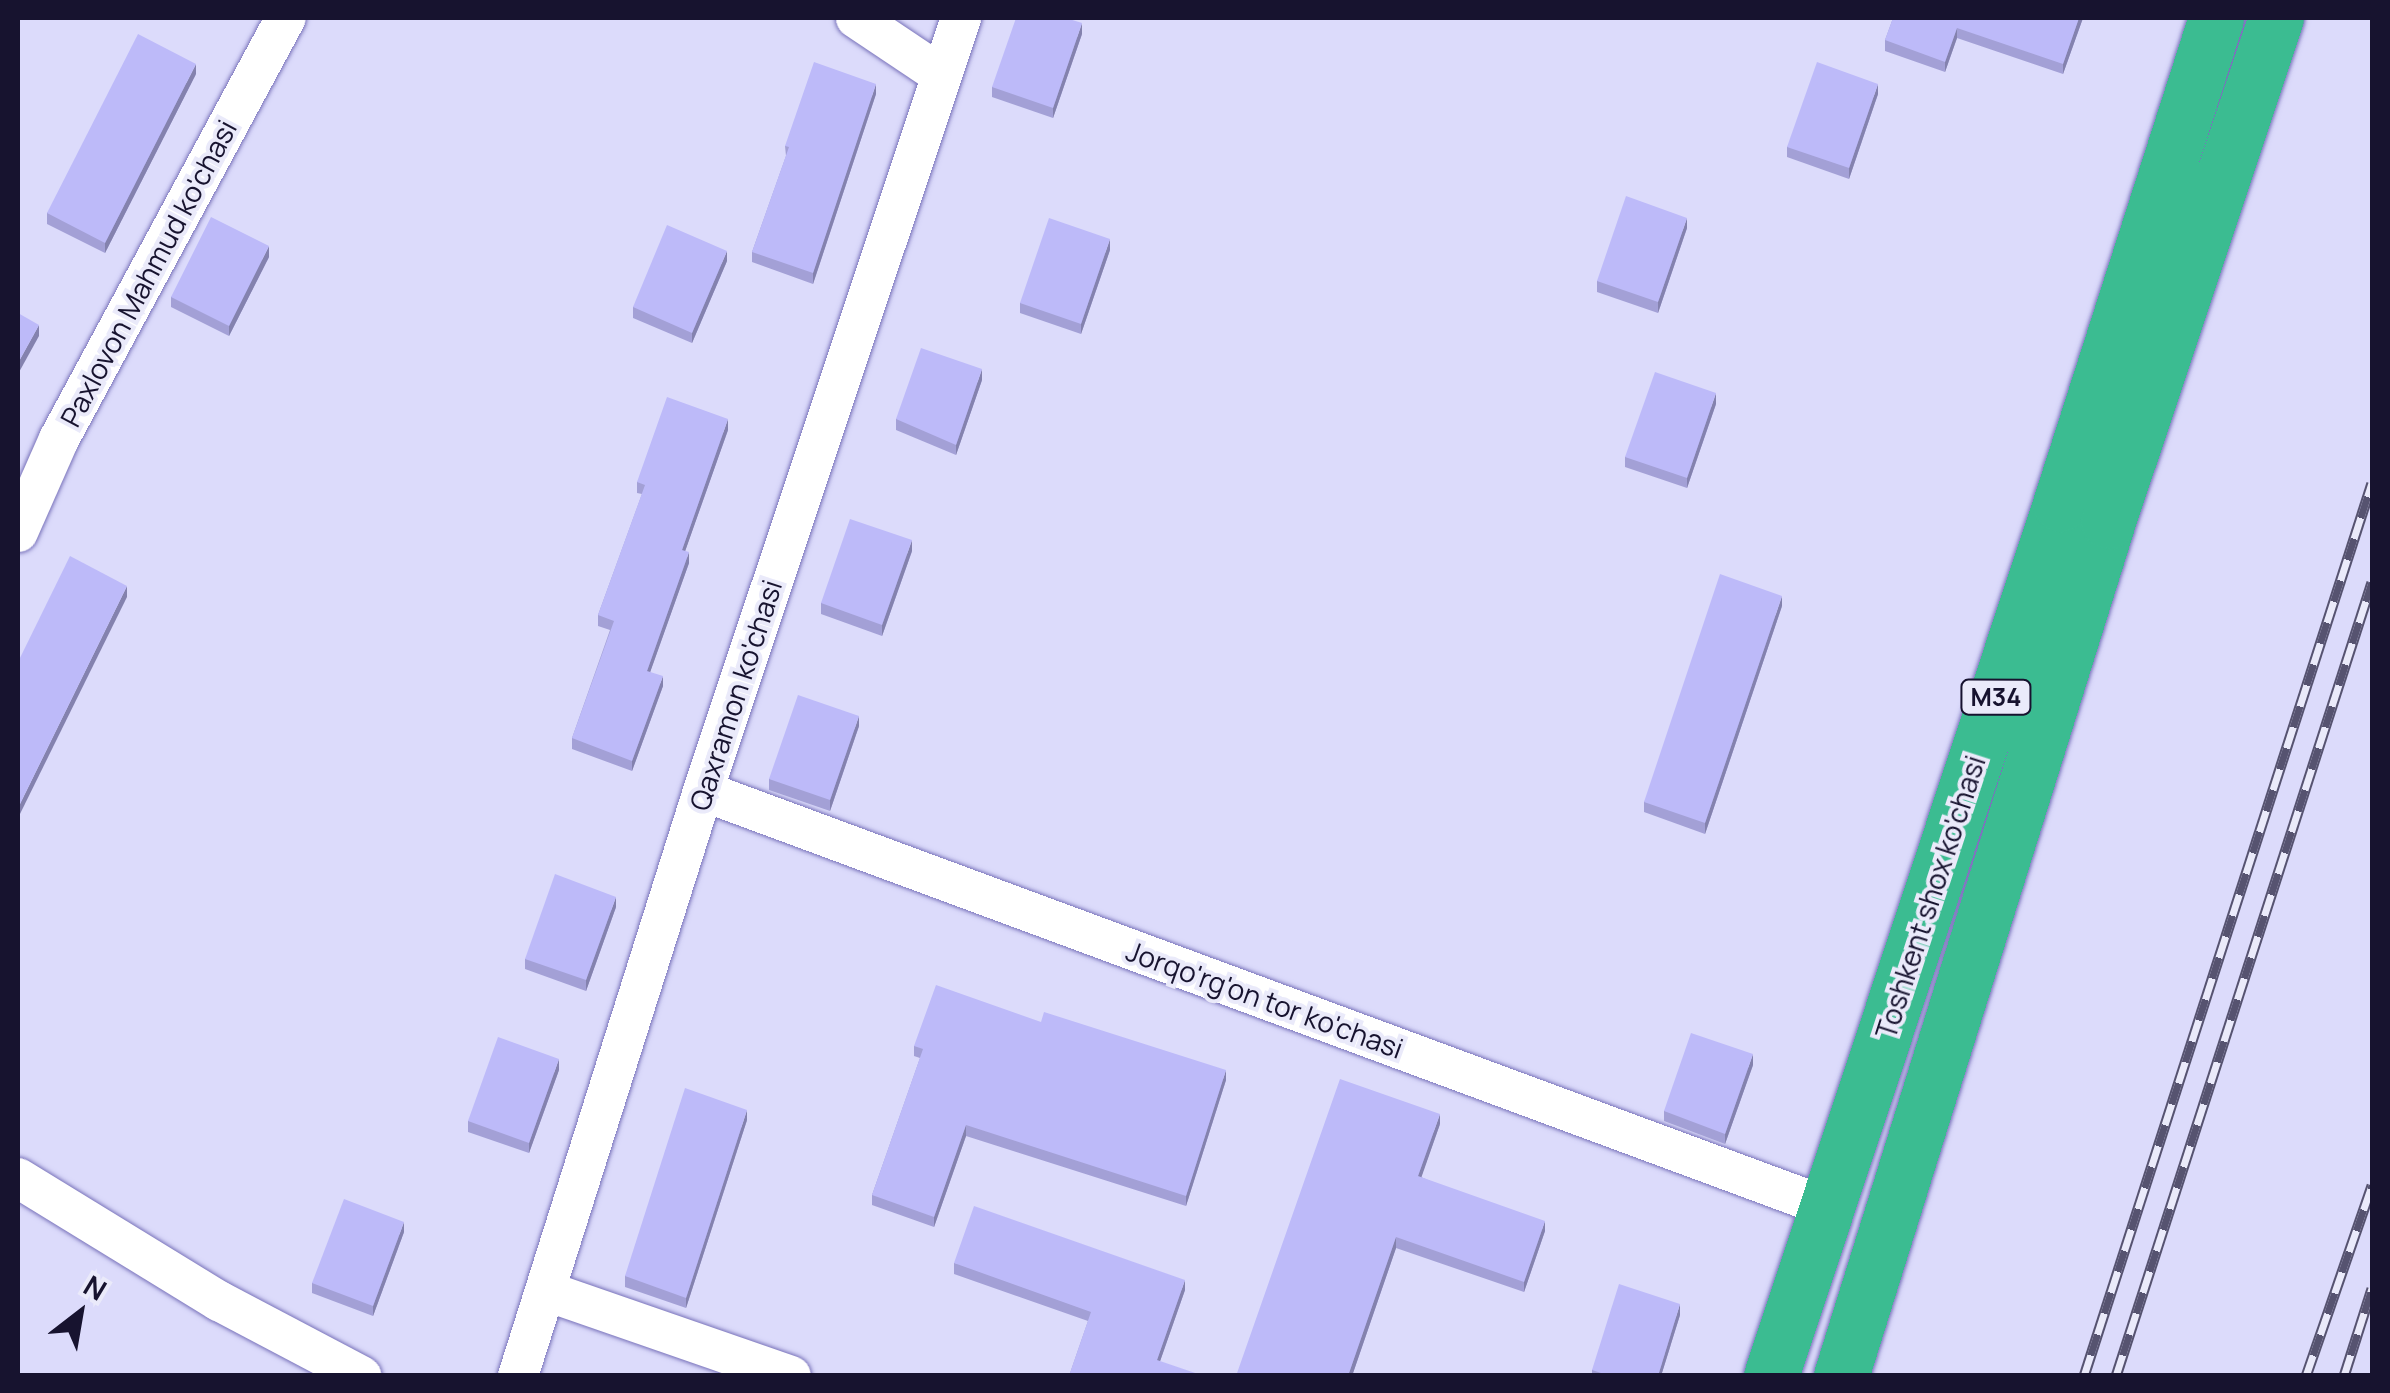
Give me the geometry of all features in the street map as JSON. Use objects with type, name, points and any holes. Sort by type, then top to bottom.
[{"type":"highway","name":"Toshkent shox ko'chasi","points":[[1841,1376],[2084,513],[2216,18]]},
{"type":"highway","name":"Toshkent shox ko'chasi","points":[[1771,1376],[1827,1207],[2084,513],[2276,18]]},
{"type":"street","name":"Paxlovon Mahmud ko'chasi","points":[[18,532],[59,439],[286,18]]},
{"type":"street","points":[[856,18],[941,75]]},
{"type":"street","name":"Qaxramon ko'chasi","points":[[518,1376],[703,792],[961,18]]},
{"type":"street","name":"Jorqo'rg'on tor ko'chasi","points":[[703,792],[1827,1207]]},
{"type":"street","points":[[18,1178],[219,1301],[361,1376]]},
{"type":"street","points":[[546,1291],[790,1376]]},
{"type":"building","points":[[1016,18],[1066,18],[1082,23],[1053,108],[992,87]]},
{"type":"building","points":[[1893,18],[2079,18],[2063,64],[1957,28],[1945,62],[1885,40]]},
{"type":"building","points":[[138,34],[196,64],[105,243],[47,213]]},
{"type":"building","points":[[814,62],[876,84],[813,273],[752,252]]},
{"type":"building","points":[[1817,62],[1878,84],[1849,168],[1787,147]]},
{"type":"building","points":[[1626,196],[1687,218],[1658,302],[1597,281]]},
{"type":"building","points":[[211,217],[269,246],[229,326],[171,297]]},
{"type":"building","points":[[1049,218],[1110,239],[1081,324],[1020,303]]},
{"type":"building","points":[[667,225],[727,251],[692,333],[633,307]]},
{"type":"building","points":[[18,313],[39,325],[18,363]]},
{"type":"building","points":[[921,348],[982,369],[956,445],[896,419]]},
{"type":"building","points":[[1655,372],[1716,393],[1687,478],[1625,457]]},
{"type":"building","points":[[667,397],[728,419],[682,550],[689,552],[647,671],[663,676],[632,761],[572,738],[614,621],[598,615],[645,485],[637,482]]},
{"type":"building","points":[[850,519],[912,540],[882,625],[821,603]]},
{"type":"building","points":[[70,556],[127,586],[19,806],[18,662]]},
{"type":"building","points":[[1720,574],[1782,596],[1705,823],[1644,802]]},
{"type":"building","points":[[798,695],[859,716],[830,800],[769,779]]},
{"type":"building","points":[[555,874],[616,897],[586,980],[525,959]]},
{"type":"building","points":[[936,985],[1041,1022],[1044,1012],[1226,1070],[1186,1196],[966,1125],[934,1217],[872,1195],[923,1049],[914,1046]]},
{"type":"building","points":[[1691,1033],[1753,1054],[1725,1134],[1664,1111]]},
{"type":"building","points":[[498,1037],[559,1059],[529,1143],[468,1121]]},
{"type":"building","points":[[1340,1079],[1440,1114],[1418,1176],[1545,1221],[1524,1282],[1396,1237],[1348,1376],[1236,1376]]},
{"type":"building","points":[[685,1088],[747,1110],[686,1298],[625,1276]]},
{"type":"building","points":[[344,1199],[404,1222],[373,1306],[312,1283]]},
{"type":"building","points":[[974,1206],[1185,1280],[1157,1360],[1204,1376],[1069,1376],[1091,1312],[954,1263]]},
{"type":"building","points":[[1619,1284],[1680,1304],[1658,1376],[1610,1376],[1592,1370]]},
{"type":"railway","points":[[2084,1376],[2372,483]]},
{"type":"railway","points":[[2116,1376],[2372,582]]},
{"type":"railway","points":[[2306,1376],[2372,1185]]},
{"type":"railway","points":[[2344,1376],[2372,1288]]}]
